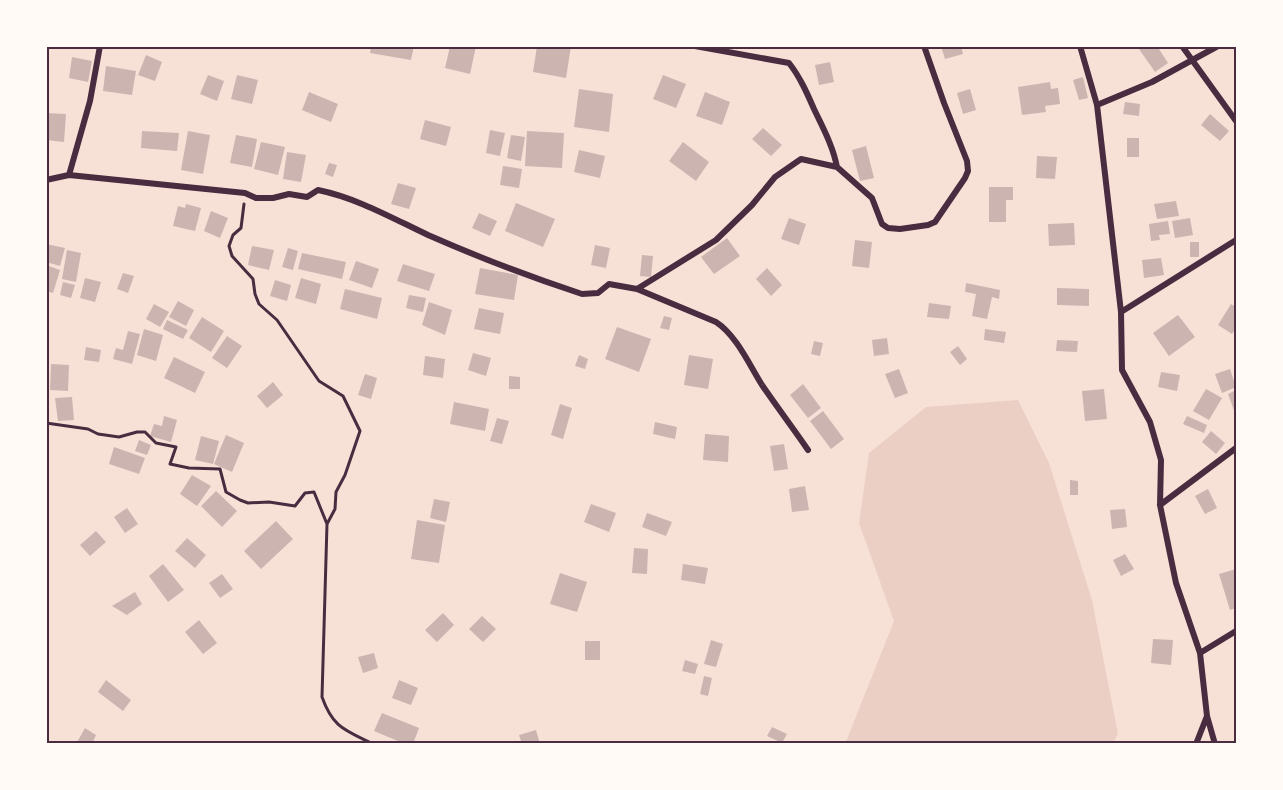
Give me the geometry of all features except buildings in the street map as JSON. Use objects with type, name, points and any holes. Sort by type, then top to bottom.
[{"type":"street","points":[[69,176],[90,101],[100,46]]},
{"type":"street","points":[[695,46],[789,63],[797,74],[835,154],[837,167]]},
{"type":"street","points":[[637,289],[716,240],[752,205],[775,177],[801,159],[837,167],[872,198],[882,224],[888,228],[900,229],[935,222],[968,171],[967,161],[924,46]]},
{"type":"street","points":[[1080,46],[1096,105],[1121,312],[1122,370],[1150,423],[1161,460],[1160,505],[1176,583],[1200,653],[1207,716],[1215,744]]},
{"type":"street","points":[[1182,46],[1236,121]]},
{"type":"street","points":[[1096,105],[1152,82],[1218,46]]},
{"type":"street","points":[[46,180],[69,176],[245,194],[256,198],[273,198],[289,194],[307,197],[318,190],[387,214],[469,253],[582,294],[598,293],[609,284],[637,289],[724,327],[808,450]]},
{"type":"street","points":[[1121,312],[1236,240]]},
{"type":"street","points":[[1160,505],[1236,448]]},
{"type":"street","points":[[1200,653],[1236,631]]},
{"type":"street","points":[[1196,744],[1207,716]]},
{"type":"path","points":[[245,194],[241,228],[233,235],[229,246],[232,256],[253,279],[259,304],[277,320],[319,381],[344,396],[360,431],[345,475],[336,492],[335,509],[327,524]]},
{"type":"path","points":[[46,423],[88,429],[98,434],[119,437],[145,432],[156,443],[176,447],[170,464],[189,468],[220,469],[226,492],[248,503],[269,502],[295,506],[305,493],[314,492],[327,524],[322,697],[327,712],[334,722],[343,730],[373,744]]},
{"type":"shaded area","points":[[1018,400],[1049,463],[1092,600],[1118,734],[1113,743],[844,743],[894,621],[859,523],[869,453],[926,407]]}]
